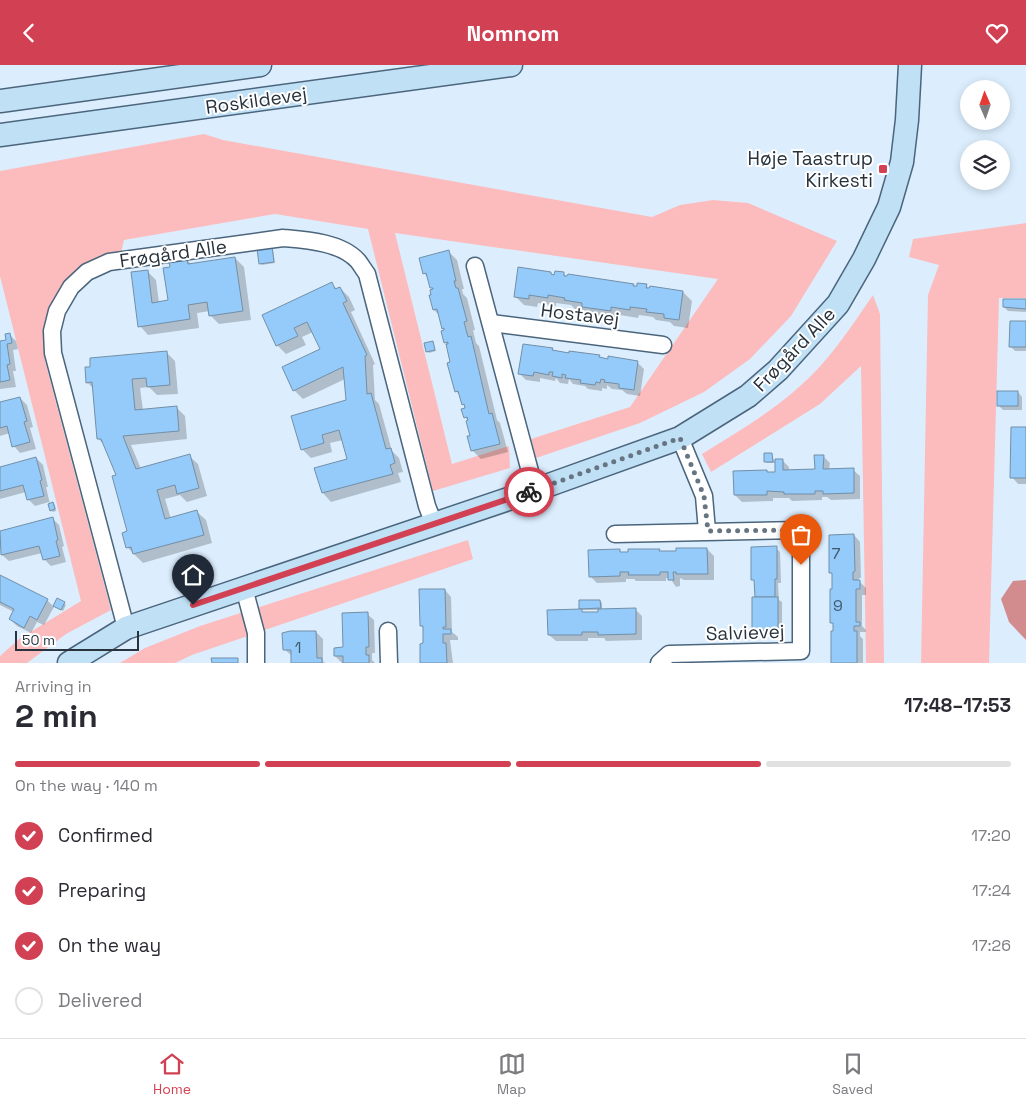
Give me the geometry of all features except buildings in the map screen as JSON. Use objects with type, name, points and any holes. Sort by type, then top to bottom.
[{"type":"street","name":"Roskildevej","points":[[0,101],[260,65]]},
{"type":"street","name":"Roskildevej","points":[[0,135],[511,65]]},
{"type":"street","name":"Frøgård Alle","points":[[69,663],[126,628],[535,490],[680,438],[748,396],[778,370],[838,304],[864,259],[889,207],[902,162],[907,120],[910,65]]},
{"type":"street","name":"Frøgård Alle","points":[[126,628],[53,353],[52,339],[57,311],[71,287],[87,272],[108,262],[282,238],[310,240],[342,249],[357,260],[366,274],[427,506],[434,524]]},
{"type":"street","points":[[475,266],[535,490]]},
{"type":"street","name":"Hostavej","points":[[491,323],[663,345]]},
{"type":"street","points":[[680,438],[704,496],[708,531]]},
{"type":"street","name":"Salvievej","points":[[615,534],[801,530],[801,651],[670,654],[659,663]]},
{"type":"street","points":[[244,588],[256,633],[256,663]]},
{"type":"street","points":[[388,631],[389,663]]},
{"type":"shaded area","points":[[204,134],[223,140],[652,217],[680,205],[713,200],[748,203],[837,241],[791,316],[750,359],[704,392],[640,423],[536,458],[531,439],[630,407],[718,279],[395,233],[452,464],[509,446],[510,468],[433,491],[368,229],[275,214],[124,240],[121,253],[71,277],[54,300],[47,316],[45,337],[45,361],[111,610],[66,634],[27,663],[0,663],[0,656],[19,639],[81,601],[0,276],[0,171]]},
{"type":"shaded area","points":[[1026,223],[1026,298],[999,298],[989,663],[921,663],[928,295],[939,265],[909,257],[913,239]]},
{"type":"shaded area","points":[[873,295],[880,314],[884,663],[866,663],[861,366],[820,404],[711,472],[702,454],[765,414],[810,377],[839,343]]},
{"type":"shaded area","points":[[468,540],[473,559],[192,655],[175,663],[120,663],[145,648],[200,626]]},
{"type":"shaded area","points":[[1026,580],[1026,640],[1009,622],[1001,599],[1013,581]]},
{"type":"way so far","points":[[529,492],[680,438],[704,496],[708,531],[801,530],[801,565]]},
{"type":"place","name":"Høje Taastrup Kirkesti","points":[[883,169]]},
{"type":"route","points":[[193,605],[529,492]]}]
